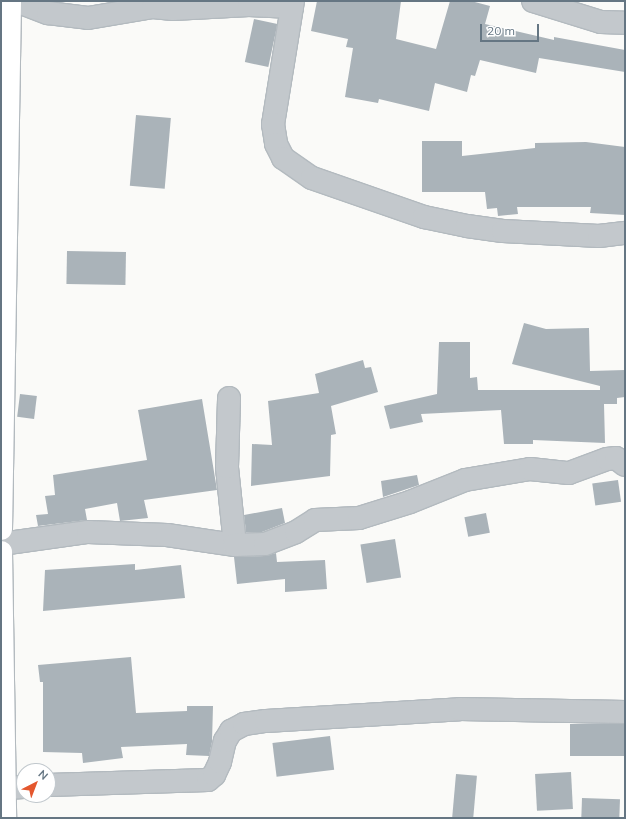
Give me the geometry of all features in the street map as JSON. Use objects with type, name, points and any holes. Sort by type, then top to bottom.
[{"type":"main road","points":[[1,529],[10,1]]},
{"type":"main road","points":[[1,552],[14,788],[5,818]]},
{"type":"street","points":[[16,1],[48,13],[88,18],[153,7],[173,9],[293,4],[273,124],[276,144],[283,158],[312,178],[424,217],[466,226],[503,231],[599,236],[625,233]]},
{"type":"street","points":[[533,1],[601,22],[625,23]]},
{"type":"street","points":[[229,398],[228,467],[235,545]]},
{"type":"street","points":[[1,544],[88,532],[167,535],[235,545],[265,544],[296,532],[315,520],[359,518],[410,502],[465,480],[530,469],[569,473],[607,459],[616,458],[624,463]]},
{"type":"street","points":[[56,785],[208,780],[214,774],[220,762],[225,741],[231,731],[244,724],[266,721],[460,709],[625,712]]},
{"type":"building","points":[[317,1],[401,1],[396,39],[436,49],[450,1],[471,1],[490,6],[485,24],[554,40],[554,37],[625,50],[625,72],[539,58],[536,73],[480,60],[475,76],[471,75],[467,92],[435,83],[429,111],[379,99],[378,103],[345,97],[353,48],[346,47],[348,39],[311,31]]},
{"type":"building","points":[[254,19],[277,24],[268,67],[245,62]]},
{"type":"building","points":[[136,115],[171,118],[165,189],[130,186]]},
{"type":"building","points":[[422,141],[462,141],[462,156],[535,148],[535,143],[586,142],[625,147],[625,215],[590,213],[591,207],[517,207],[518,214],[498,216],[497,208],[487,209],[485,192],[422,192]]},
{"type":"building","points":[[67,251],[126,252],[125,285],[66,284]]},
{"type":"building","points":[[524,323],[546,329],[589,328],[590,371],[625,370],[625,397],[617,398],[617,404],[604,404],[605,443],[533,440],[533,444],[504,444],[501,410],[421,414],[423,422],[390,429],[384,406],[437,394],[439,342],[470,342],[470,378],[477,377],[478,390],[600,390],[600,386],[512,364]]},
{"type":"building","points":[[363,360],[365,368],[371,367],[378,392],[331,406],[336,434],[331,435],[330,476],[251,486],[252,444],[272,445],[268,401],[319,393],[315,374]]},
{"type":"building","points":[[20,394],[37,396],[34,419],[17,417]]},
{"type":"building","points":[[202,399],[217,490],[144,500],[148,518],[120,521],[117,503],[85,509],[87,520],[38,526],[36,515],[48,514],[45,496],[55,495],[53,475],[147,460],[138,410]]},
{"type":"building","points":[[417,475],[419,485],[383,497],[381,481]]},
{"type":"building","points":[[618,480],[621,502],[595,505],[592,484]]},
{"type":"building","points":[[282,508],[285,523],[262,532],[246,532],[244,515]]},
{"type":"building","points":[[486,513],[490,533],[468,537],[464,517]]},
{"type":"building","points":[[395,539],[401,578],[367,583],[360,544]]},
{"type":"building","points":[[276,553],[277,562],[325,560],[327,589],[285,592],[285,579],[237,584],[234,557],[265,556]]},
{"type":"building","points":[[135,564],[135,570],[181,565],[185,598],[43,611],[45,570]]},
{"type":"building","points":[[131,657],[136,713],[187,711],[187,706],[213,706],[212,742],[209,756],[186,755],[187,744],[121,747],[123,758],[83,763],[82,753],[43,752],[43,682],[40,682],[38,665]]},
{"type":"building","points":[[570,724],[625,724],[625,756],[570,756]]},
{"type":"building","points":[[330,736],[334,770],[277,777],[272,743]]},
{"type":"building","points":[[571,772],[573,809],[537,811],[535,774]]},
{"type":"building","points":[[456,774],[477,776],[473,818],[452,818]]},
{"type":"building","points":[[582,798],[620,799],[619,818],[581,818]]}]
